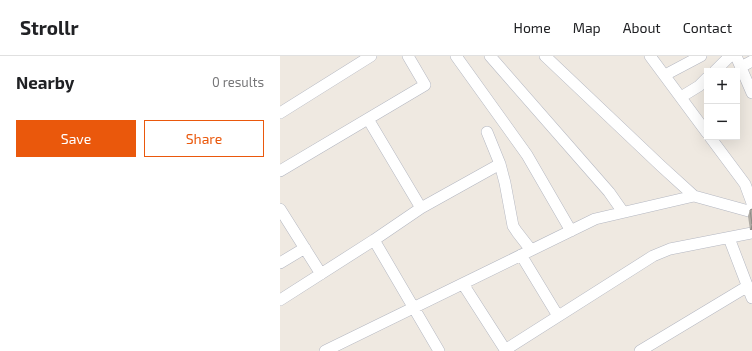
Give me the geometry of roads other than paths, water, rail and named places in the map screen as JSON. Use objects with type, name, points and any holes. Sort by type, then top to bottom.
[{"type":"street","points":[[280,113],[371,56]]},
{"type":"street","points":[[280,171],[425,85],[408,56]]},
{"type":"street","points":[[456,56],[527,155],[571,231]]},
{"type":"street","points":[[490,56],[609,192],[623,212]]},
{"type":"street","points":[[545,56],[694,196],[752,212]]},
{"type":"street","points":[[650,56],[704,129]]},
{"type":"street","points":[[665,76],[701,56]]},
{"type":"street","points":[[718,68],[730,56]]},
{"type":"street","points":[[736,56],[752,93]]},
{"type":"street","points":[[741,67],[752,61]]},
{"type":"street","points":[[681,98],[704,81]]},
{"type":"street","points":[[368,119],[422,208]]},
{"type":"street","points":[[487,132],[506,183],[513,226],[558,316]]},
{"type":"street","points":[[712,140],[745,184],[752,203]]},
{"type":"street","points":[[280,300],[422,208],[500,164]]},
{"type":"street","points":[[325,351],[595,219],[694,196]]},
{"type":"street","points":[[280,209],[321,274]]},
{"type":"street","points":[[462,284],[506,350],[659,253],[670,249],[752,233]]},
{"type":"street","points":[[729,238],[752,298]]},
{"type":"street","points":[[374,240],[439,351]]},
{"type":"street","points":[[280,263],[305,248]]},
{"type":"street","points":[[640,351],[748,286]]}]
